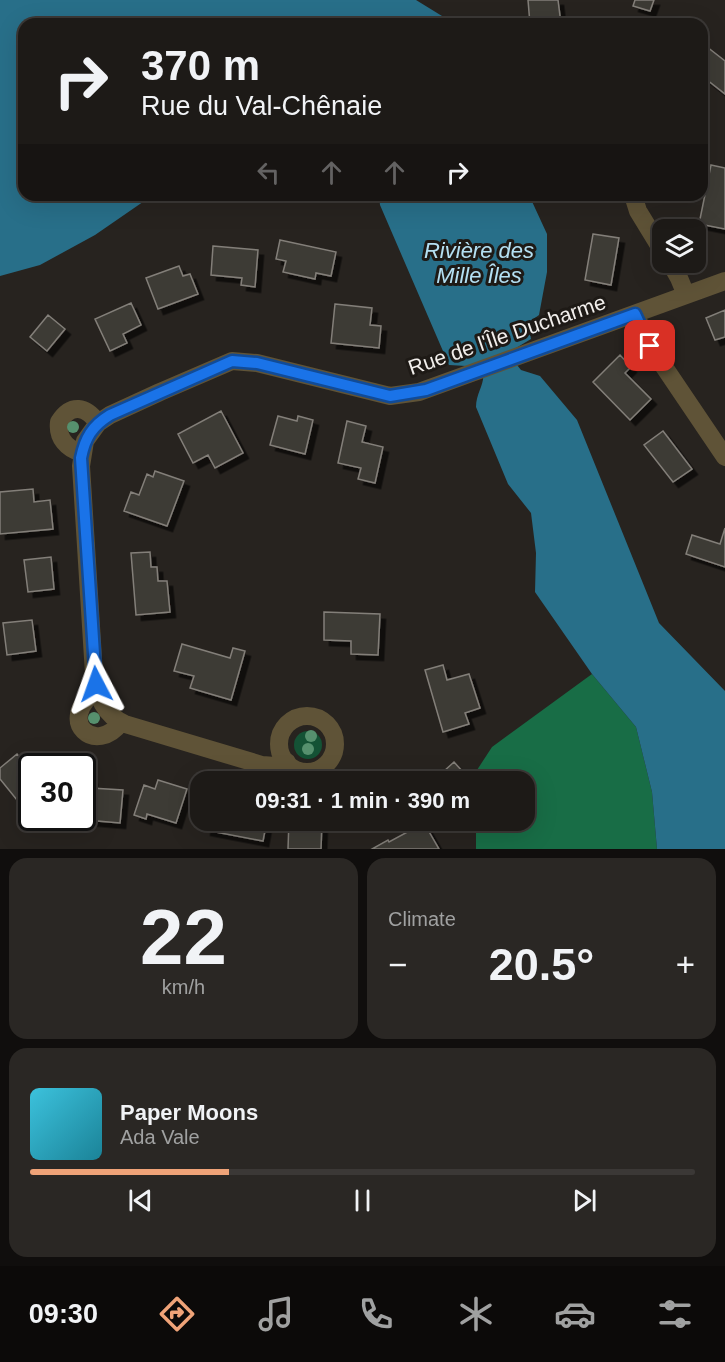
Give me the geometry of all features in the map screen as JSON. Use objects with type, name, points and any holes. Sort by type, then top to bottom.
[{"type":"street","points":[[635,201],[638,211],[652,234]]},
{"type":"street","points":[[676,273],[686,295]]},
{"type":"street","name":"Rue de l'Île Ducharme","points":[[98,423],[160,392],[232,361],[257,363],[390,396],[419,392],[725,281]]},
{"type":"street","points":[[635,314],[650,346],[725,457]]},
{"type":"street","points":[[82,453],[66,445],[59,432],[59,422],[67,412],[78,409],[89,412],[98,423],[85,441],[81,478],[97,690],[106,709],[112,717],[121,722],[262,765],[274,766],[287,762]]},
{"type":"street","points":[[97,690],[87,698],[80,710],[81,729],[91,736],[104,736],[115,730],[121,722]]},
{"type":"green space","points":[[592,674],[636,727],[652,792],[657,849],[476,849],[476,831],[535,831],[535,771],[477,771],[492,747]]},
{"type":"green space","points":[[308,731],[318,735],[322,745],[318,755],[308,759],[298,755],[294,745],[298,735]]},
{"type":"water","points":[[0,0],[416,0],[445,18],[18,18],[18,201],[144,201],[95,235],[40,265],[0,276]]},
{"type":"water","name":"Rivière des Mille Îles","points":[[380,201],[532,201],[547,234],[547,272],[539,315],[528,323],[531,339],[516,348],[517,365],[521,370],[540,376],[577,420],[659,623],[725,691],[725,849],[657,849],[652,792],[636,727],[592,674],[535,592],[536,553],[531,513],[508,484],[476,407],[483,373],[466,366],[449,365]]},
{"type":"building","points":[[528,0],[558,0],[560,18],[530,18]]},
{"type":"building","points":[[635,0],[654,0],[650,11],[633,6]]},
{"type":"building","points":[[708,48],[725,61],[725,94],[708,81]]},
{"type":"building","points":[[711,165],[725,168],[725,229],[706,225],[706,219],[700,219],[704,201],[708,201]]},
{"type":"building","points":[[593,234],[619,238],[611,285],[585,280]]},
{"type":"building","points":[[280,240],[336,252],[331,276],[316,273],[315,279],[283,272],[286,261],[276,259]]},
{"type":"building","points":[[213,246],[258,250],[255,287],[241,285],[242,278],[211,275]]},
{"type":"building","points":[[179,266],[183,276],[190,274],[198,294],[158,309],[146,278]]},
{"type":"building","points":[[131,303],[141,325],[123,334],[127,343],[110,351],[95,319]]},
{"type":"building","points":[[335,304],[372,308],[370,325],[381,326],[379,348],[331,343]]},
{"type":"building","points":[[725,310],[725,337],[715,340],[706,318]]},
{"type":"building","points":[[48,315],[65,329],[47,351],[30,337]]},
{"type":"building","points":[[620,355],[631,367],[625,373],[651,399],[630,420],[593,382]]},
{"type":"building","points":[[221,411],[243,453],[215,468],[208,455],[193,463],[178,434]]},
{"type":"building","points":[[278,416],[297,421],[298,416],[313,420],[305,454],[270,445]]},
{"type":"building","points":[[347,421],[366,426],[362,442],[383,447],[375,483],[358,479],[361,468],[338,463]]},
{"type":"building","points":[[663,431],[692,469],[673,482],[644,445]]},
{"type":"building","points":[[155,471],[184,481],[167,526],[124,511],[131,492],[139,495],[147,474],[153,477]]},
{"type":"building","points":[[33,489],[34,502],[50,500],[53,529],[0,534],[0,492]]},
{"type":"building","points":[[725,528],[725,567],[686,554],[692,535],[720,544]]},
{"type":"building","points":[[150,552],[151,567],[157,567],[158,581],[167,581],[170,612],[136,615],[131,553]]},
{"type":"building","points":[[51,557],[54,589],[28,592],[24,560]]},
{"type":"building","points":[[324,612],[380,614],[378,655],[351,654],[351,641],[324,640]]},
{"type":"building","points":[[32,620],[36,651],[7,655],[3,623]]},
{"type":"building","points":[[182,644],[230,658],[233,648],[245,651],[231,700],[190,688],[194,676],[174,671]]},
{"type":"building","points":[[443,665],[447,680],[469,674],[480,708],[465,713],[469,724],[443,732],[425,670]]},
{"type":"building","points":[[18,755],[17,800],[0,779],[0,768]]},
{"type":"building","points":[[454,762],[462,771],[444,771]]},
{"type":"building","points":[[158,780],[187,789],[176,823],[147,814],[146,819],[134,815],[144,785],[155,789]]},
{"type":"building","points":[[96,788],[123,790],[120,823],[96,821]]},
{"type":"building","points":[[210,831],[265,831],[263,841]]},
{"type":"building","points":[[289,831],[322,831],[321,849],[288,849]]},
{"type":"building","points":[[409,831],[429,831],[439,849],[372,849],[388,840],[389,842]]},
{"type":"route","points":[[96,684],[81,458],[85,441],[92,429],[110,415],[232,361],[257,363],[390,396],[399,396],[426,390],[635,314],[650,346]]}]
